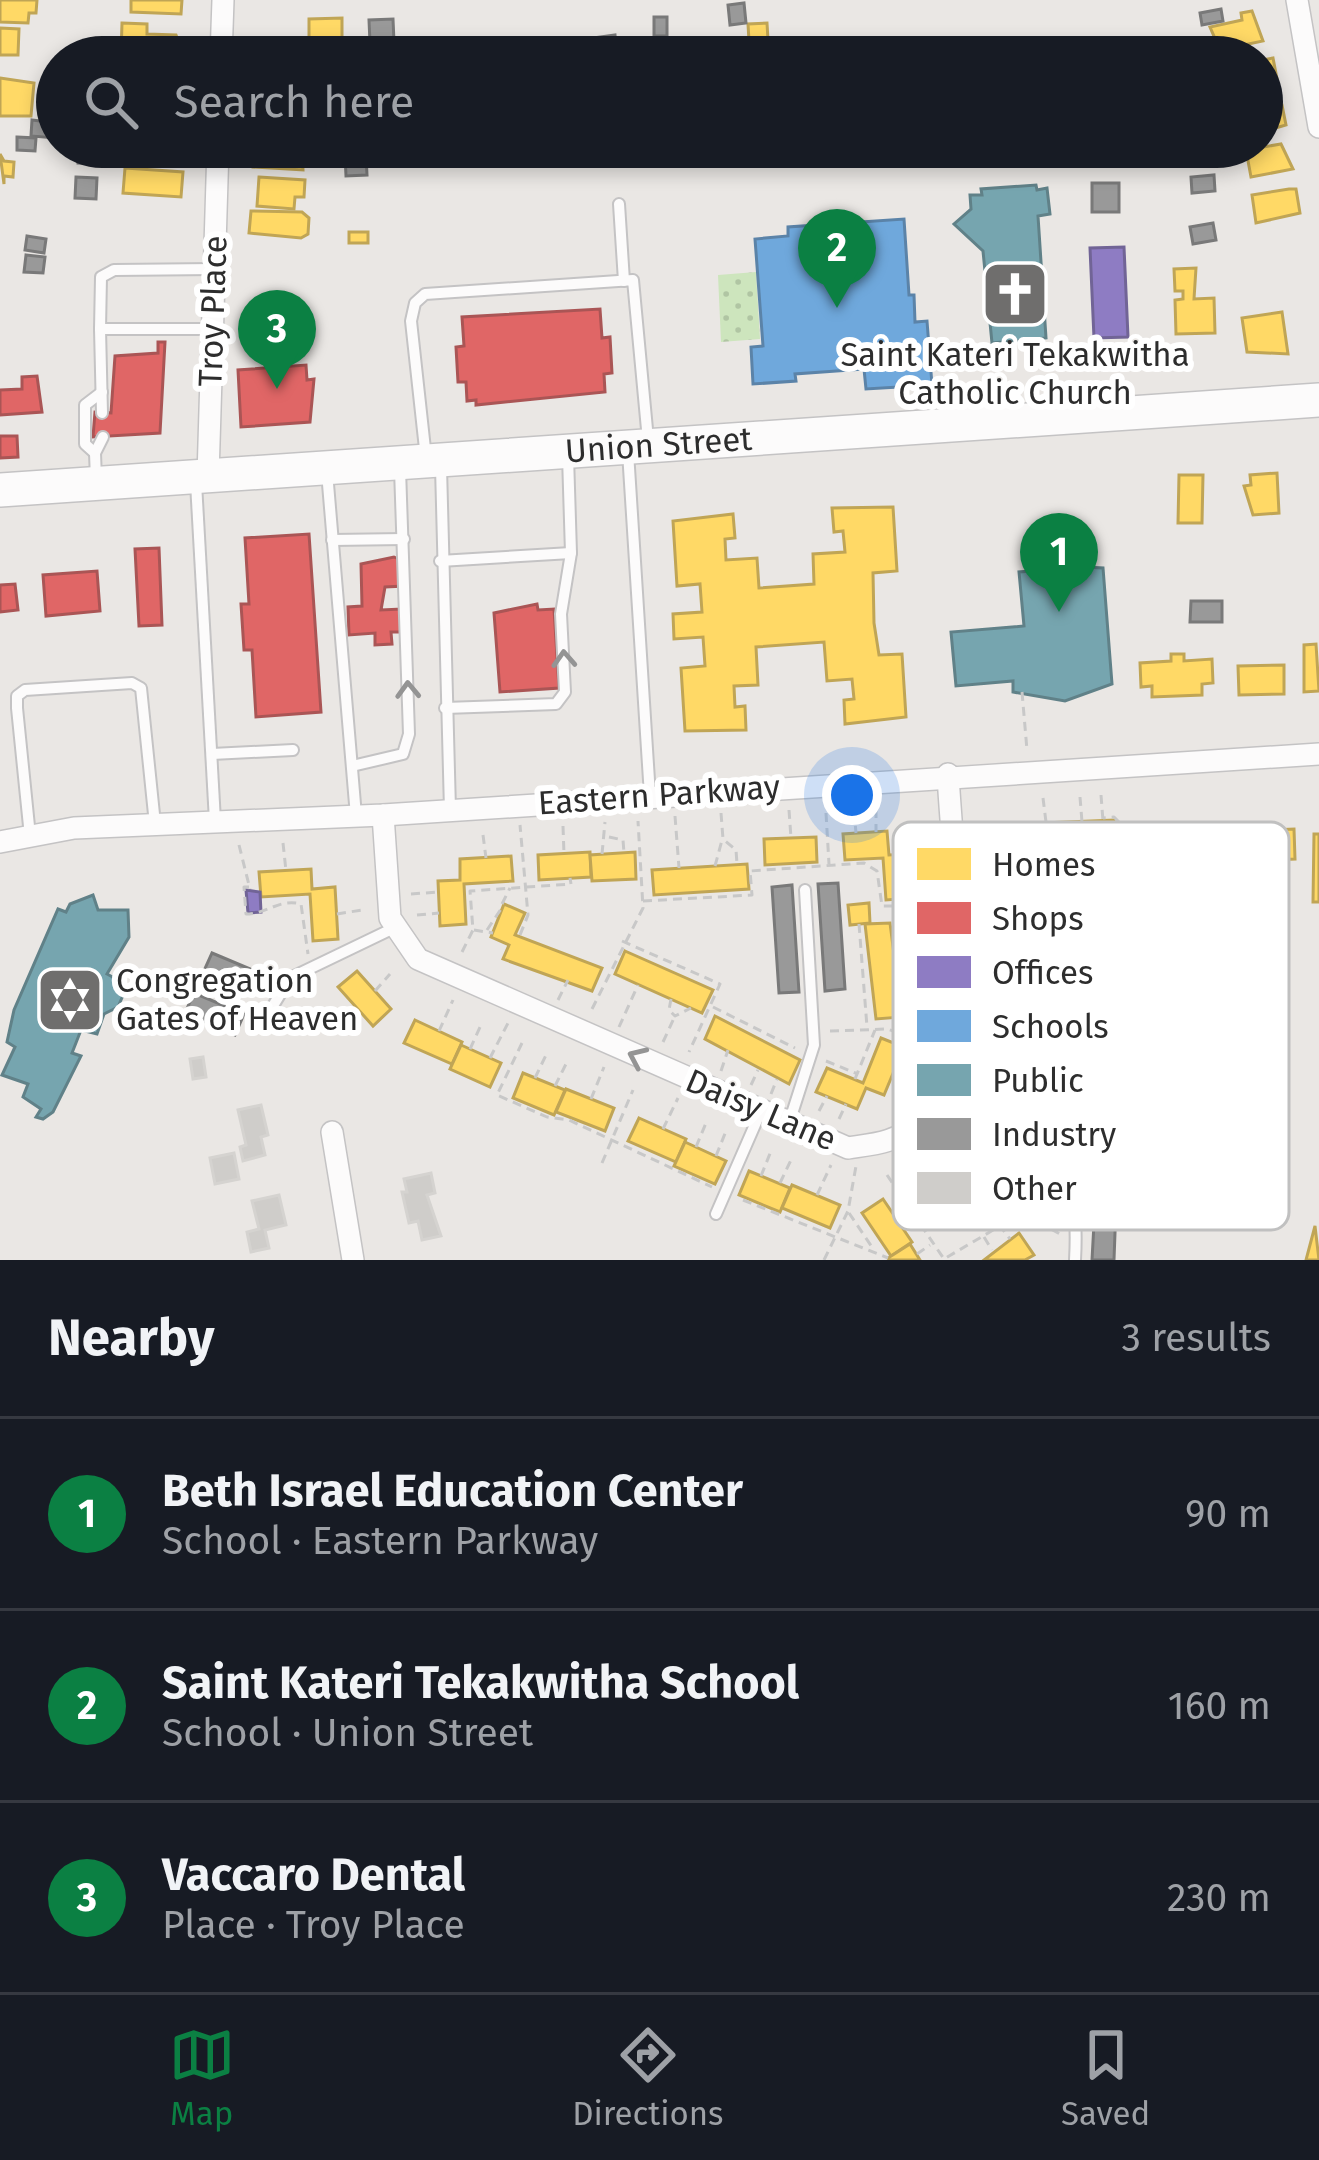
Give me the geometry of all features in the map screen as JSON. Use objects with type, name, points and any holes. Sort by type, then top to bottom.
[{"type":"main road","name":"Union Street","points":[[0,490],[96,468],[202,476],[1319,400]]},
{"type":"street","points":[[222,36],[224,0]]},
{"type":"street","points":[[1298,0],[1319,127]]},
{"type":"street","name":"Troy Place","points":[[202,476],[217,168]]},
{"type":"street","name":"Eastern Parkway","points":[[0,842],[155,824],[383,815],[948,774],[1319,754]]},
{"type":"street","points":[[948,774],[950,822]]},
{"type":"street","points":[[383,815],[388,899],[405,921]]},
{"type":"street","name":"Daisy Lane","points":[[405,921],[418,959],[473,986],[688,1079],[766,1103],[789,1124],[852,1147],[893,1139]]},
{"type":"street","points":[[332,1132],[353,1260]]},
{"type":"lane","points":[[620,204],[624,280]]},
{"type":"lane","points":[[103,412],[101,277],[114,270],[214,269]]},
{"type":"lane","points":[[450,810],[440,561],[446,544],[422,462],[411,321],[416,303],[425,294],[632,280],[644,796]]},
{"type":"lane","points":[[100,329],[212,328]]},
{"type":"lane","points":[[96,468],[85,444],[85,405],[102,392]]},
{"type":"lane","points":[[96,468],[103,437]]},
{"type":"lane","points":[[445,708],[556,704],[565,692],[561,614],[571,553],[568,453]]},
{"type":"lane","points":[[352,766],[404,754],[409,734],[404,539],[422,462]]},
{"type":"lane","points":[[326,468],[356,816]]},
{"type":"lane","points":[[202,476],[212,754],[227,821]]},
{"type":"lane","points":[[332,540],[404,539]]},
{"type":"lane","points":[[440,561],[571,553]]},
{"type":"lane","points":[[30,836],[17,708],[17,696],[25,690],[132,682],[141,688],[155,824]]},
{"type":"lane","points":[[212,754],[292,750]]},
{"type":"lane","points":[[789,1124],[812,1056],[814,1033],[805,890]]},
{"type":"lane","points":[[268,1014],[290,978],[405,921]]},
{"type":"lane","points":[[716,1214],[766,1103]]},
{"type":"lane","points":[[1075,1260],[1076,1230]]},
{"type":"path","points":[[1022,692],[1028,770]]},
{"type":"path","points":[[787,786],[791,838]]},
{"type":"path","points":[[674,794],[679,868]]},
{"type":"path","points":[[1101,795],[1103,819],[1118,822]]},
{"type":"path","points":[[582,1032],[622,941],[643,908],[644,796]]},
{"type":"path","points":[[1080,797],[1082,822]]},
{"type":"path","points":[[1043,798],[1046,822]]},
{"type":"path","points":[[602,854],[607,837],[604,799]]},
{"type":"path","points":[[561,802],[564,854]]},
{"type":"path","points":[[519,805],[528,915],[520,935]]},
{"type":"path","points":[[876,809],[876,832]]},
{"type":"path","points":[[854,811],[856,833]]},
{"type":"path","points":[[826,813],[829,866]]},
{"type":"path","points":[[281,819],[286,871]]},
{"type":"path","points":[[715,866],[723,839],[722,820]]},
{"type":"path","points":[[227,821],[249,888],[244,887],[246,914],[262,914],[281,899],[292,899],[308,909],[307,950],[315,966]]},
{"type":"path","points":[[483,835],[486,858]]},
{"type":"path","points":[[607,837],[623,840],[624,853]]},
{"type":"path","points":[[723,839],[736,850],[737,865]]},
{"type":"path","points":[[872,865],[880,858]]},
{"type":"path","points":[[470,891],[481,886],[571,884],[570,878]]},
{"type":"path","points":[[458,959],[472,930],[470,891],[465,884]]},
{"type":"path","points":[[487,930],[511,895],[510,888]]},
{"type":"path","points":[[411,893],[438,892]]},
{"type":"path","points":[[337,914],[362,910]]},
{"type":"path","points":[[405,921],[439,913]]},
{"type":"path","points":[[305,920],[312,920]]},
{"type":"path","points":[[860,924],[867,1029]]},
{"type":"path","points":[[472,930],[493,933]]},
{"type":"path","points":[[622,941],[720,984],[688,1079],[663,1129]]},
{"type":"path","points":[[643,959],[646,952]]},
{"type":"path","points":[[653,963],[656,956]]},
{"type":"path","points":[[676,974],[680,966]]},
{"type":"path","points":[[375,991],[390,974]]},
{"type":"path","points":[[705,987],[709,979]]},
{"type":"path","points":[[591,1099],[603,1068],[618,1048],[638,985]]},
{"type":"path","points":[[439,1031],[452,1001],[473,986]]},
{"type":"path","points":[[671,999],[669,1010],[675,1016]]},
{"type":"path","points":[[710,1006],[856,1077],[876,1029]]},
{"type":"path","points":[[490,1058],[505,1024],[526,1008]]},
{"type":"path","points":[[653,1064],[675,1016],[691,1008]]},
{"type":"path","points":[[732,1024],[736,1017]]},
{"type":"path","points":[[742,1029],[746,1022]]},
{"type":"path","points":[[470,1049],[481,1025]]},
{"type":"path","points":[[814,1033],[876,1029],[893,1034]]},
{"type":"path","points":[[522,1043],[497,1095],[612,1139],[725,1192],[888,1258]]},
{"type":"path","points":[[866,1052],[874,1055]]},
{"type":"path","points":[[535,1078],[547,1053]]},
{"type":"path","points":[[555,1086],[567,1062]]},
{"type":"path","points":[[862,1062],[870,1065]]},
{"type":"path","points":[[766,1103],[777,1079]]},
{"type":"path","points":[[602,1163],[633,1090]]},
{"type":"path","points":[[817,1115],[827,1096]]},
{"type":"path","points":[[837,1124],[846,1104]]},
{"type":"path","points":[[696,1147],[706,1123]]},
{"type":"path","points":[[716,1156],[726,1132]]},
{"type":"path","points":[[817,1196],[823,1173],[852,1147]]},
{"type":"path","points":[[824,1260],[848,1211],[852,1147]]},
{"type":"path","points":[[761,1175],[771,1151]]},
{"type":"path","points":[[780,1184],[791,1160]]},
{"type":"path","points":[[886,1175],[893,1185]]},
{"type":"path","points":[[848,1211],[877,1254]]},
{"type":"path","points":[[865,1235],[873,1230]]},
{"type":"path","points":[[924,1230],[944,1260],[990,1230]]},
{"type":"path","points":[[1003,1230],[1010,1239]]},
{"type":"path","points":[[1047,1230],[1076,1235]]},
{"type":"path","points":[[983,1236],[992,1250]]},
{"type":"path","points":[[917,1255],[933,1243]]},
{"type":"green space","points":[[756,272],[760,339],[721,342],[718,275]]},
{"type":"building: Homes","points":[[0,0],[37,0],[36,13],[29,13],[28,23],[0,22]]},
{"type":"building: Homes","points":[[131,0],[182,0],[181,14],[131,12]]},
{"type":"building: Homes","points":[[1252,11],[1261,36],[1214,36],[1210,27],[1242,20],[1241,13]]},
{"type":"building: Homes","points":[[342,18],[342,36],[309,36],[309,19]]},
{"type":"building: Homes","points":[[122,23],[147,24],[147,34],[176,36],[122,36]]},
{"type":"building: Homes","points":[[767,23],[768,36],[749,36],[748,24]]},
{"type":"building: Homes","points":[[0,28],[19,29],[18,55],[0,55]]},
{"type":"building: Homes","points":[[0,78],[34,83],[31,116],[0,116]]},
{"type":"building: Homes","points":[[1283,148],[1293,169],[1251,177],[1249,168],[1283,168]]},
{"type":"building: Homes","points":[[0,154],[4,161],[14,162],[13,177],[4,176],[4,184]]},
{"type":"building: Homes","points":[[125,168],[183,172],[181,197],[123,193]]},
{"type":"building: Homes","points":[[259,177],[305,180],[304,197],[295,197],[294,209],[257,206]]},
{"type":"building: Homes","points":[[1296,189],[1300,213],[1256,223],[1252,195]]},
{"type":"building: Homes","points":[[251,211],[302,212],[309,218],[308,234],[301,238],[249,233]]},
{"type":"building: Homes","points":[[349,232],[368,232],[368,243],[349,243]]},
{"type":"building: Homes","points":[[1196,268],[1194,299],[1214,298],[1215,333],[1176,334],[1175,300],[1183,299],[1183,291],[1175,291],[1174,269]]},
{"type":"building: Homes","points":[[1282,312],[1288,354],[1247,352],[1242,318]]},
{"type":"building: Homes","points":[[1277,473],[1279,513],[1253,515],[1244,486],[1251,485],[1250,475]]},
{"type":"building: Homes","points":[[1179,475],[1203,475],[1202,523],[1178,523]]},
{"type":"building: Homes","points":[[893,507],[897,571],[873,573],[874,623],[879,655],[902,654],[906,717],[845,724],[844,700],[854,699],[852,679],[827,681],[824,642],[756,647],[758,685],[734,686],[735,707],[745,706],[746,730],[685,731],[681,668],[705,666],[703,637],[674,639],[673,614],[702,612],[700,584],[677,586],[673,521],[733,514],[735,538],[725,539],[726,560],[757,558],[759,588],[814,584],[813,554],[845,552],[843,531],[834,532],[832,508]]},
{"type":"building: Homes","points":[[1316,644],[1319,691],[1304,692],[1304,645]]},
{"type":"building: Homes","points":[[1171,654],[1184,654],[1184,661],[1212,659],[1213,683],[1202,684],[1202,695],[1152,697],[1152,686],[1141,687],[1140,663],[1171,661]]},
{"type":"building: Homes","points":[[1284,665],[1284,694],[1239,695],[1238,666]]},
{"type":"building: Homes","points":[[1289,829],[1294,829],[1295,859],[1289,859]]},
{"type":"building: Homes","points":[[887,831],[889,855],[893,855],[893,899],[886,900],[883,858],[845,860],[843,834]]},
{"type":"building: Homes","points":[[1314,834],[1319,834],[1319,902],[1313,902]]},
{"type":"building: Homes","points":[[816,837],[817,862],[765,865],[764,839]]},
{"type":"building: Homes","points":[[590,852],[591,877],[539,880],[538,855]]},
{"type":"building: Homes","points":[[635,852],[636,879],[592,881],[590,855]]},
{"type":"building: Homes","points":[[511,856],[513,881],[464,884],[466,924],[440,926],[438,881],[460,880],[460,859]]},
{"type":"building: Homes","points":[[747,864],[749,889],[654,895],[652,870]]},
{"type":"building: Homes","points":[[311,869],[312,889],[335,887],[338,939],[313,941],[310,894],[261,897],[259,872]]},
{"type":"building: Homes","points":[[869,903],[870,923],[850,925],[848,905]]},
{"type":"building: Homes","points":[[504,904],[525,913],[515,935],[602,968],[592,991],[503,959],[509,945],[491,937]]},
{"type":"building: Homes","points":[[890,923],[893,1018],[876,1019],[865,924]]},
{"type":"building: Homes","points":[[625,951],[713,990],[702,1013],[615,974]]},
{"type":"building: Homes","points":[[357,971],[391,1009],[373,1026],[338,987]]},
{"type":"building: Homes","points":[[715,1016],[800,1060],[789,1084],[705,1039]]},
{"type":"building: Homes","points":[[415,1020],[462,1042],[452,1064],[404,1043]]},
{"type":"building: Homes","points":[[881,1038],[893,1043],[893,1073],[884,1095],[866,1088],[857,1109],[816,1092],[827,1068],[863,1083]]},
{"type":"building: Homes","points":[[461,1045],[501,1063],[490,1087],[450,1069]]},
{"type":"building: Homes","points":[[523,1073],[565,1090],[554,1115],[513,1098]]},
{"type":"building: Homes","points":[[566,1089],[614,1108],[605,1131],[556,1112]]},
{"type":"building: Homes","points":[[639,1118],[686,1139],[676,1162],[628,1141]]},
{"type":"building: Homes","points":[[685,1142],[726,1161],[715,1184],[674,1166]]},
{"type":"building: Homes","points":[[749,1171],[790,1188],[780,1212],[739,1195]]},
{"type":"building: Homes","points":[[792,1185],[840,1205],[830,1228],[782,1208]]},
{"type":"building: Homes","points":[[883,1199],[893,1214],[893,1230],[904,1230],[912,1242],[891,1256],[862,1213]]},
{"type":"building: Homes","points":[[1315,1226],[1319,1260],[1306,1260]]},
{"type":"building: Homes","points":[[1019,1233],[1034,1255],[1025,1260],[984,1260]]},
{"type":"building: Homes","points":[[910,1244],[920,1260],[889,1260],[888,1258]]},
{"type":"building: Shops","points":[[600,309],[602,338],[610,337],[612,373],[604,374],[605,392],[476,405],[476,400],[467,401],[466,382],[458,382],[456,347],[464,346],[462,317]]},
{"type":"building: Shops","points":[[158,342],[165,342],[160,433],[93,437],[95,412],[111,413],[115,356],[158,353]]},
{"type":"building: Shops","points":[[306,365],[307,380],[314,379],[310,422],[241,427],[238,370]]},
{"type":"building: Shops","points":[[37,376],[42,412],[0,415],[0,390],[22,389],[22,377]]},
{"type":"building: Shops","points":[[0,436],[17,436],[18,457],[0,458]]},
{"type":"building: Shops","points":[[309,534],[321,712],[256,717],[252,650],[244,650],[241,604],[249,604],[245,538]]},
{"type":"building: Shops","points":[[159,548],[162,625],[139,626],[135,549]]},
{"type":"building: Shops","points":[[394,557],[403,561],[404,586],[385,587],[381,610],[401,609],[402,632],[391,632],[392,644],[375,645],[375,633],[349,635],[348,607],[362,606],[361,564]]},
{"type":"building: Shops","points":[[97,571],[100,611],[46,616],[43,575]]},
{"type":"building: Shops","points":[[15,584],[18,610],[0,612],[0,585]]},
{"type":"building: Shops","points":[[537,604],[538,610],[554,609],[559,688],[500,692],[494,613]]},
{"type":"building: Offices","points":[[1124,247],[1128,337],[1094,338],[1090,248]]},
{"type":"building: Offices","points":[[246,890],[260,892],[261,912],[248,913]]},
{"type":"building: Schools","points":[[904,219],[909,295],[914,295],[915,322],[927,321],[932,385],[866,389],[864,369],[795,374],[796,381],[753,384],[751,347],[763,346],[755,239],[788,236],[788,227]]},
{"type":"building: Public","name":"Saint Kateri Tekakwitha Catholic Church","points":[[1036,185],[1037,190],[1047,188],[1050,214],[1038,216],[1046,338],[992,343],[983,251],[954,224],[971,209],[970,195],[982,195],[981,189]]},
{"type":"building: Public","points":[[1103,568],[1112,684],[1065,701],[1013,692],[1013,681],[956,686],[951,632],[1024,626],[1019,572]]},
{"type":"building: Public","name":"Congregation Gates of Heaven","points":[[93,895],[98,910],[128,910],[129,937],[107,974],[120,981],[124,993],[118,1007],[104,1014],[97,1034],[81,1030],[72,1053],[81,1056],[53,1112],[43,1119],[36,1117],[41,1109],[23,1097],[28,1084],[2,1075],[15,1047],[7,1042],[14,1010],[58,909],[66,912],[70,904]]},
{"type":"building: Industry","points":[[744,3],[746,23],[730,25],[728,5]]},
{"type":"building: Industry","points":[[1221,9],[1223,21],[1202,25],[1200,13]]},
{"type":"building: Industry","points":[[654,17],[667,17],[667,36],[654,36]]},
{"type":"building: Industry","points":[[393,19],[394,36],[370,36],[369,20]]},
{"type":"building: Industry","points":[[17,137],[36,138],[35,151],[17,150]]},
{"type":"building: Industry","points":[[346,168],[367,168],[367,175],[346,176]]},
{"type":"building: Industry","points":[[1214,175],[1215,191],[1192,193],[1191,177]]},
{"type":"building: Industry","points":[[76,177],[97,178],[96,199],[75,198]]},
{"type":"building: Industry","points":[[1092,183],[1119,183],[1119,212],[1092,212]]},
{"type":"building: Industry","points":[[1213,223],[1216,240],[1193,244],[1190,227]]},
{"type":"building: Industry","points":[[27,236],[46,239],[44,253],[25,250]]},
{"type":"building: Industry","points":[[26,255],[45,257],[43,273],[24,272]]},
{"type":"building: Industry","points":[[1191,601],[1222,601],[1222,622],[1190,622]]},
{"type":"building: Industry","points":[[838,883],[845,989],[825,991],[818,884]]},
{"type":"building: Industry","points":[[792,885],[799,992],[779,993],[772,887]]},
{"type":"building: Industry","points":[[212,953],[262,974],[253,994],[203,973]]},
{"type":"building: Industry","points":[[194,993],[244,1014],[235,1035],[185,1013]]},
{"type":"building: Industry","points":[[1094,1230],[1115,1230],[1114,1260],[1092,1260]]},
{"type":"building: Other","points":[[203,1057],[206,1077],[193,1079],[190,1059]]},
{"type":"building: Other","points":[[261,1105],[268,1135],[261,1137],[265,1155],[243,1161],[240,1147],[246,1145],[238,1110]]},
{"type":"building: Other","points":[[234,1153],[239,1179],[215,1184],[210,1158]]},
{"type":"building: Other","points":[[431,1173],[435,1193],[427,1195],[441,1236],[422,1240],[418,1221],[409,1223],[402,1192],[407,1192],[404,1179]]},
{"type":"building: Other","points":[[279,1195],[286,1225],[265,1230],[269,1248],[251,1252],[247,1232],[259,1229],[252,1201]]},
{"type":"place","name":"Saint Kateri Tekakwitha Catholic Church","points":[[1015,294]]},
{"type":"place","name":"Saint Kateri Tekakwitha School","points":[[837,308]]},
{"type":"place","name":"Vaccaro Dental","points":[[277,389]]},
{"type":"place","name":"Beth Israel Education Center","points":[[1059,612]]},
{"type":"place","name":"Congregation Gates of Heaven","points":[[70,1000]]}]
